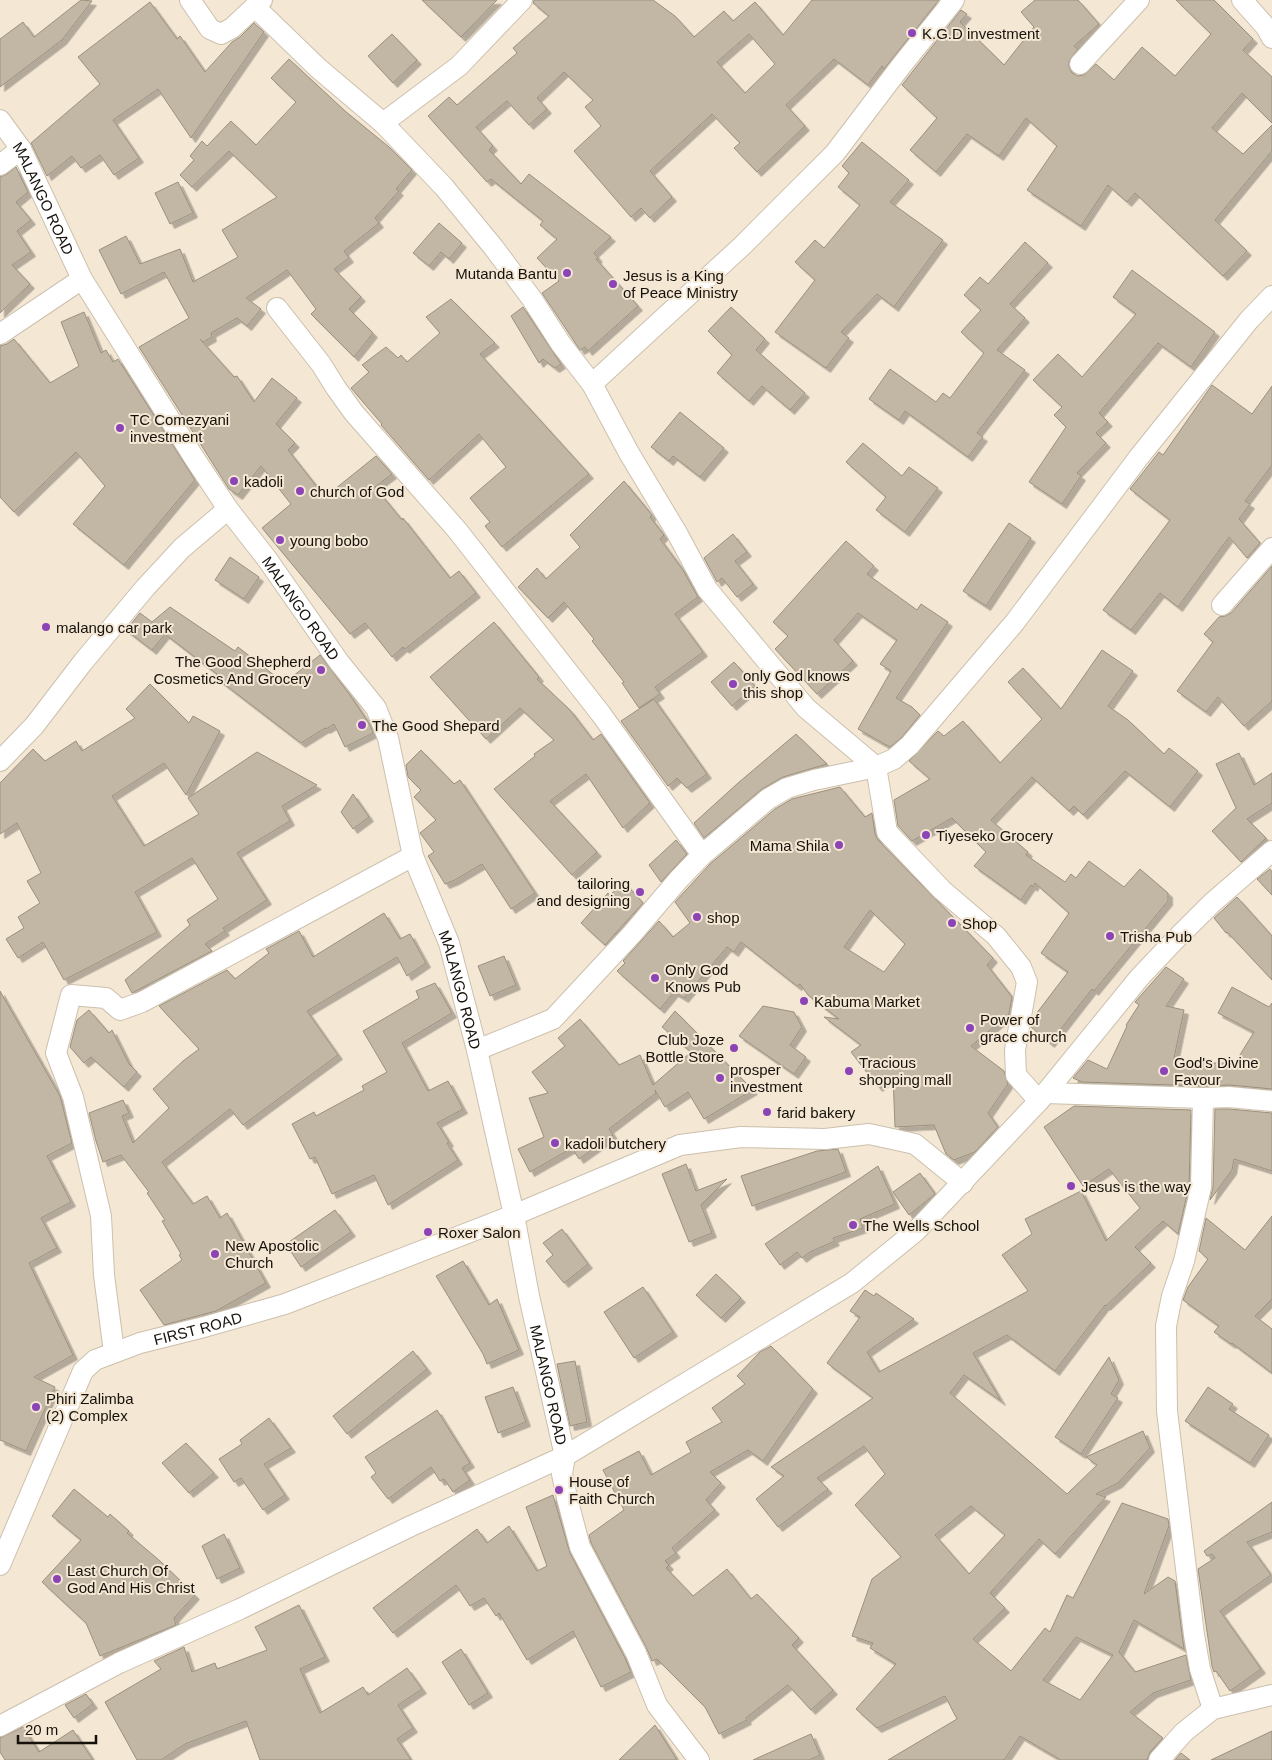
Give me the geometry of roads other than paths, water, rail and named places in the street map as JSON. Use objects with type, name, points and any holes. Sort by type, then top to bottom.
[{"type":"street","points":[[190,0],[210,29],[221,34],[232,28],[258,3],[278,31],[383,123],[444,187],[494,248],[532,299],[561,344],[592,384],[707,589],[806,708],[876,767],[888,832],[942,890],[996,936],[1021,967],[1027,982],[1015,1050],[1016,1075],[1042,1097],[1229,1097],[1272,1101]]},
{"type":"street","points":[[383,123],[459,66],[522,0]]},
{"type":"street","points":[[592,384],[742,246],[835,154],[901,66],[954,0]]},
{"type":"street","points":[[1080,64],[1139,0]]},
{"type":"street","points":[[1242,0],[1266,27],[1272,38]]},
{"type":"street","name":"MALANGO ROAD","points":[[0,120],[22,150],[82,279],[228,509],[267,559],[339,662],[376,708],[388,738],[413,856],[449,943],[477,1050],[514,1215],[529,1296],[564,1456],[562,1474],[580,1547],[636,1653],[657,1705],[699,1760]]},
{"type":"street","points":[[0,165],[22,150]]},
{"type":"street","points":[[0,334],[82,279]]},
{"type":"street","points":[[477,1050],[553,1019],[702,855],[768,799],[787,788],[876,767],[894,759],[910,745],[1015,622],[1139,457],[1249,320],[1272,296]]},
{"type":"street","points":[[277,308],[321,364],[354,413],[457,530],[601,714],[702,855]]},
{"type":"street","points":[[0,761],[34,726],[145,588],[182,548],[228,509]]},
{"type":"street","points":[[1222,605],[1272,548]]},
{"type":"street","points":[[0,1726],[119,1663],[240,1609],[411,1526],[564,1456],[852,1284],[910,1236],[962,1183],[1042,1097],[1139,978],[1212,903],[1272,851]]},
{"type":"street","points":[[114,1352],[104,1276],[101,1216],[73,1097],[56,1053],[71,994],[106,998],[120,1010],[142,1002],[413,856]]},
{"type":"street","points":[[1203,1098],[1201,1187],[1184,1261],[1172,1296],[1166,1326],[1167,1411],[1194,1635],[1200,1669],[1213,1710]]},
{"type":"street","name":"FIRST ROAD","points":[[0,1565],[82,1371],[95,1360],[114,1352],[140,1343],[286,1304],[514,1215],[680,1145],[741,1137],[825,1139],[869,1134],[916,1144],[962,1183]]},
{"type":"street","points":[[1159,1760],[1184,1732],[1213,1710],[1272,1695]]},
{"type":"place","name":"K.G.D investment","points":[[912,33]]},
{"type":"place","name":"Mutanda Bantu","points":[[567,273]]},
{"type":"place","name":"Jesus is a King of Peace Ministry","points":[[613,284]]},
{"type":"place","name":"TC Comezyani investment","points":[[120,428]]},
{"type":"place","name":"kadoli","points":[[234,481]]},
{"type":"place","name":"church of God","points":[[300,491]]},
{"type":"place","name":"young bobo","points":[[280,540]]},
{"type":"place","name":"malango car park","points":[[46,627]]},
{"type":"place","name":"The Good Shepherd Cosmetics And Grocery","points":[[321,670]]},
{"type":"place","name":"only God knows this shop","points":[[733,684]]},
{"type":"place","name":"The Good Shepard","points":[[362,725]]},
{"type":"place","name":"Tiyeseko Grocery","points":[[926,835]]},
{"type":"place","name":"Mama Shila","points":[[839,845]]},
{"type":"place","name":"tailoring and designing","points":[[640,892]]},
{"type":"place","name":"shop","points":[[697,917]]},
{"type":"place","name":"Shop","points":[[952,923]]},
{"type":"place","name":"Trisha Pub","points":[[1110,936]]},
{"type":"place","name":"Only God Knows Pub","points":[[655,978]]},
{"type":"place","name":"Kabuma Market","points":[[804,1001]]},
{"type":"place","name":"Power of grace church","points":[[970,1028]]},
{"type":"place","name":"Club Joze Bottle Store","points":[[734,1048]]},
{"type":"place","name":"Tracious shopping mall","points":[[849,1071]]},
{"type":"place","name":"God's Divine Favour","points":[[1164,1071]]},
{"type":"place","name":"prosper investment","points":[[720,1078]]},
{"type":"place","name":"farid bakery","points":[[767,1112]]},
{"type":"place","name":"kadoli butchery","points":[[555,1143]]},
{"type":"place","name":"Jesus is the way","points":[[1071,1186]]},
{"type":"place","name":"The Wells School","points":[[853,1225]]},
{"type":"place","name":"Roxer Salon","points":[[428,1232]]},
{"type":"place","name":"New Apostolic Church","points":[[215,1254]]},
{"type":"place","name":"Phiri Zalimba (2) Complex","points":[[36,1407]]},
{"type":"place","name":"House of Faith Church","points":[[559,1490]]},
{"type":"place","name":"Last Church Of God And His Christ","points":[[57,1579]]}]
